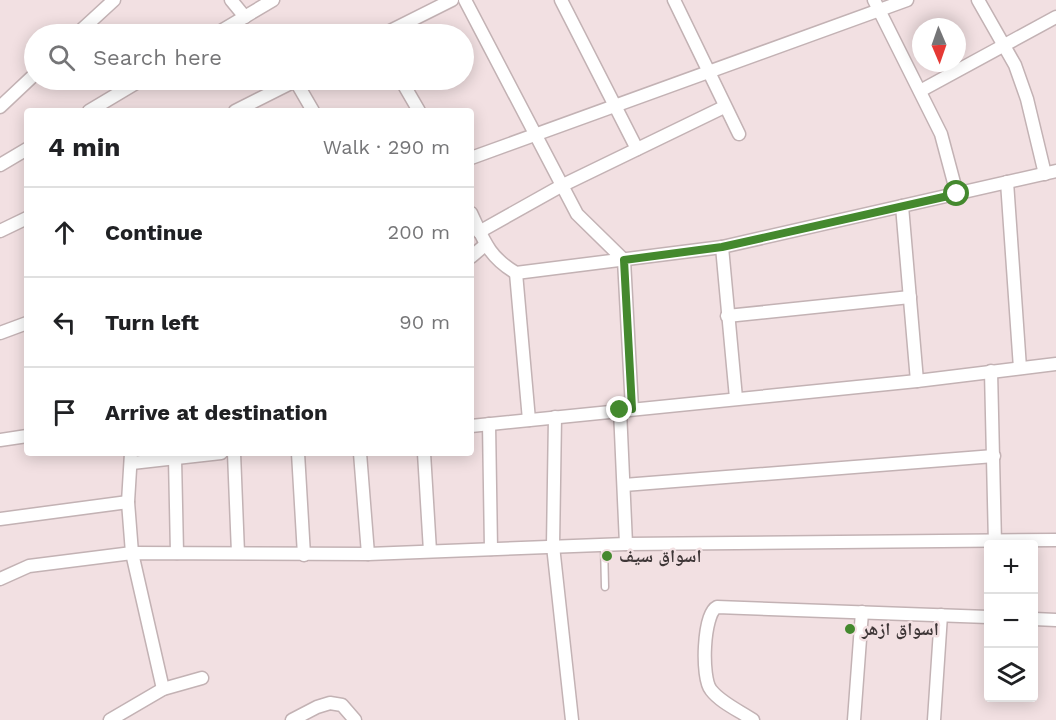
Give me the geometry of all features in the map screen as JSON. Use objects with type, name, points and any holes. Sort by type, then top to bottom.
[{"type":"street","points":[[88,24],[114,0]]},
{"type":"street","points":[[231,0],[245,17]]},
{"type":"street","points":[[233,24],[273,0]]},
{"type":"street","points":[[404,24],[452,0]]},
{"type":"street","points":[[465,0],[577,214],[624,260],[626,544]]},
{"type":"street","points":[[561,0],[637,149]]},
{"type":"street","points":[[674,0],[739,134]]},
{"type":"street","points":[[474,157],[708,71],[877,5],[907,0]]},
{"type":"street","points":[[474,220],[485,245],[499,264],[516,273],[722,247],[1050,173],[1015,64],[978,0]]},
{"type":"street","points":[[877,5],[941,134],[957,194]]},
{"type":"street","points":[[920,91],[1056,17]]},
{"type":"street","points":[[0,107],[24,84]]},
{"type":"street","points":[[94,108],[124,90]]},
{"type":"street","points":[[241,108],[276,90]]},
{"type":"street","points":[[301,90],[310,108]]},
{"type":"street","points":[[407,90],[417,108]]},
{"type":"street","points":[[479,232],[561,186],[724,107]]},
{"type":"street","points":[[2,160],[24,150]]},
{"type":"street","points":[[1007,182],[1020,368]]},
{"type":"street","points":[[902,206],[917,381]]},
{"type":"street","points":[[0,231],[24,219]]},
{"type":"street","points":[[474,254],[485,245]]},
{"type":"street","points":[[722,247],[736,398]]},
{"type":"street","points":[[516,273],[529,420]]},
{"type":"street","points":[[727,315],[910,297]]},
{"type":"street","points":[[0,333],[24,323]]},
{"type":"street","points":[[474,426],[917,381],[1056,364],[1056,371]]},
{"type":"street","points":[[991,371],[996,540]]},
{"type":"street","points":[[555,417],[553,546],[572,720]]},
{"type":"street","points":[[489,424],[491,549]]},
{"type":"street","points":[[0,440],[24,436]]},
{"type":"street","points":[[163,689],[132,553],[128,502],[132,458],[193,456]]},
{"type":"street","points":[[234,456],[238,553]]},
{"type":"street","points":[[298,456],[304,555]]},
{"type":"street","points":[[360,456],[368,554]]},
{"type":"street","points":[[424,456],[430,551]]},
{"type":"street","points":[[624,485],[994,456]]},
{"type":"street","points":[[175,458],[177,553]]},
{"type":"street","points":[[0,519],[128,502]]},
{"type":"street","points":[[1038,541],[1056,540]]},
{"type":"street","points":[[0,579],[29,566],[132,553],[304,555],[604,544],[984,542]]},
{"type":"street","points":[[753,720],[717,696],[707,684],[706,639],[709,614],[712,610],[722,607],[984,617]]},
{"type":"street","points":[[854,720],[862,612]]},
{"type":"street","points":[[934,720],[941,615]]},
{"type":"street","points":[[1038,619],[1056,620]]},
{"type":"street","points":[[110,720],[163,689],[202,678]]},
{"type":"street","points":[[292,720],[330,703],[342,705],[355,720]]},
{"type":"lane","points":[[604,544],[604,587]]},
{"type":"place","name":"اسواق سيف","points":[[607,556]]},
{"type":"place","name":"اسواق ازهر","points":[[850,629]]},
{"type":"route","points":[[620,410],[632,409],[624,260],[722,247],[957,194]]}]
